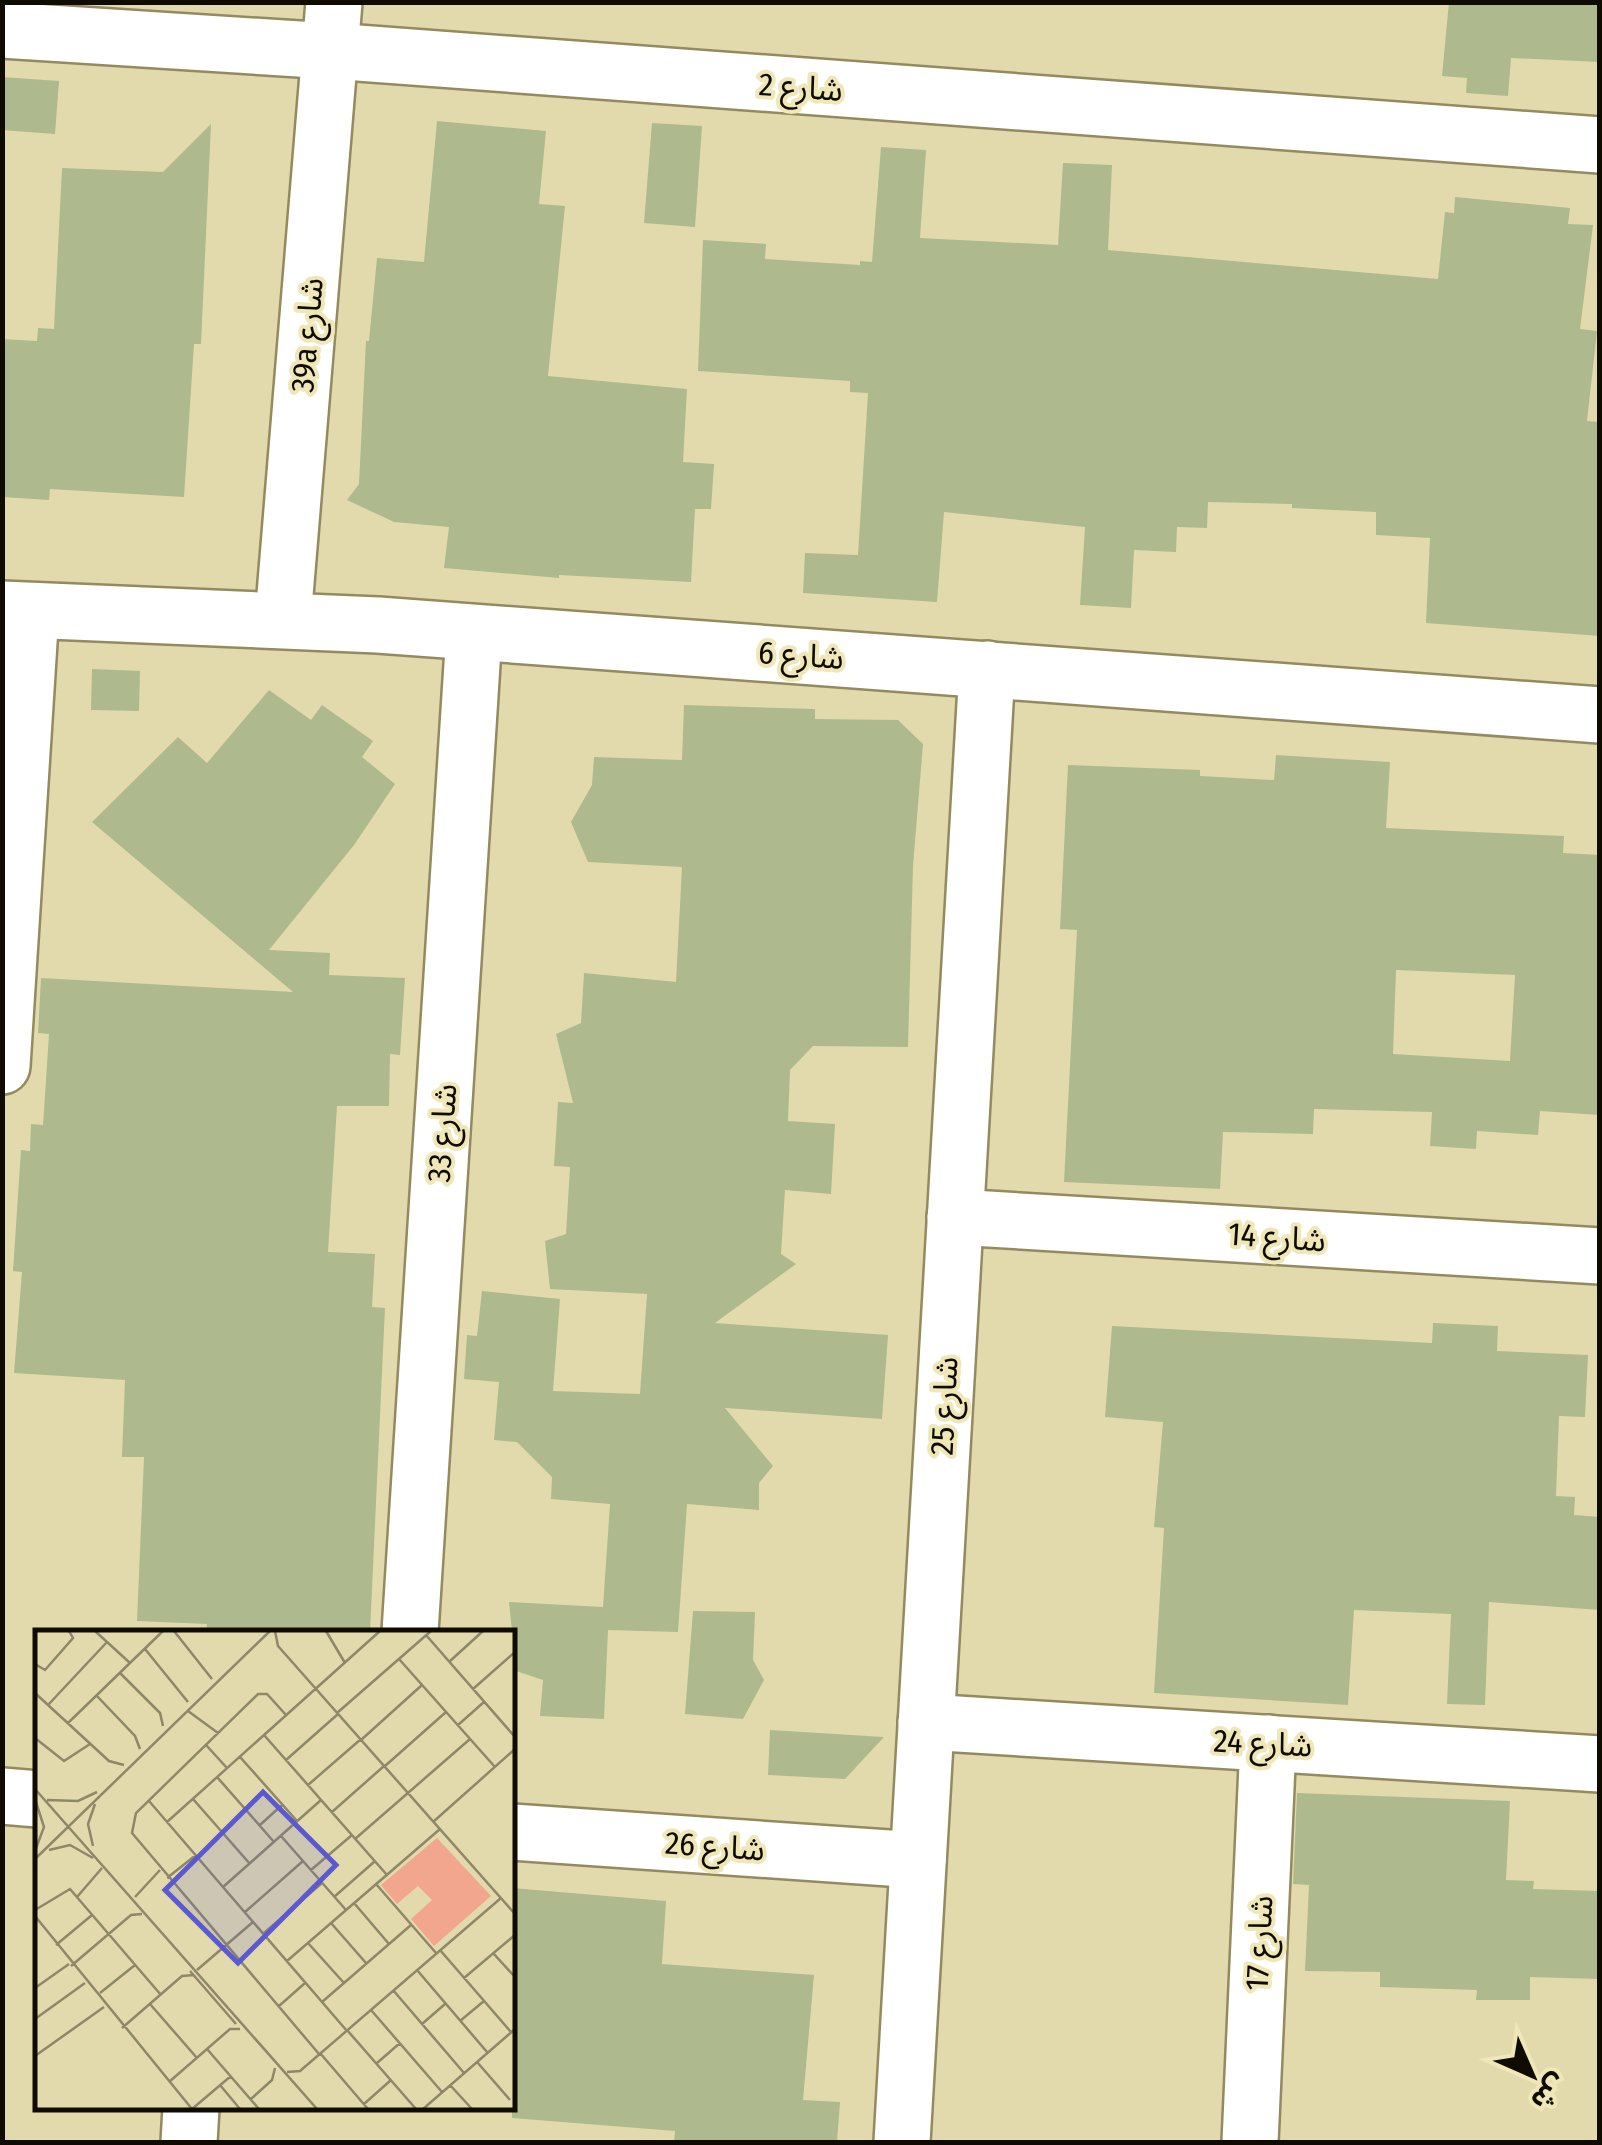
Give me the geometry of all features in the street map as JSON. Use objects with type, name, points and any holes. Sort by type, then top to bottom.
[{"type":"street","name":"شارع 2","points":[[2,30],[332,27],[1600,145]]},
{"type":"street","name":"39a شارع","points":[[283,619],[332,27]]},
{"type":"street","name":"شارع 6","points":[[16,610],[283,619],[1600,714]]},
{"type":"street","points":[[2,1066],[16,610]]},
{"type":"street","name":"شارع 33","points":[[410,1630],[474,633]]},
{"type":"street","name":"شارع 25","points":[[902,2142],[987,669]]},
{"type":"street","name":"شارع 14","points":[[955,1217],[1600,1256]]},
{"type":"street","name":"شارع 24","points":[[926,1722],[1600,1764]]},
{"type":"street","name":"شارع 17","points":[[1250,2142],[1268,1743]]},
{"type":"street","points":[[2,1796],[35,1798]]},
{"type":"street","name":"شارع 26","points":[[515,1832],[918,1860]]},
{"type":"street","points":[[189,2142],[192,2110]]},
{"type":"building","points":[[1449,2],[1600,2],[1600,62],[1511,58],[1508,96],[1466,93],[1467,78],[1442,76]]},
{"type":"building","points":[[2,77],[59,81],[55,134],[2,130]]},
{"type":"building","points":[[437,121],[546,131],[539,204],[565,206],[548,376],[687,389],[683,462],[714,464],[711,509],[695,509],[691,582],[559,578],[444,568],[449,527],[394,522],[347,500],[359,484],[366,341],[377,258],[424,262]]},
{"type":"building","points":[[652,123],[702,126],[695,227],[644,223]]},
{"type":"building","points":[[211,124],[201,344],[194,344],[184,497],[50,489],[49,500],[2,497],[2,339],[37,341],[38,328],[54,329],[62,168],[163,172]]},
{"type":"building","points":[[881,147],[926,150],[920,238],[1058,245],[1063,163],[1112,165],[1108,250],[1438,279],[1445,212],[1454,213],[1455,197],[1570,208],[1568,224],[1593,225],[1580,329],[1597,331],[1587,421],[1600,422],[1600,636],[1426,623],[1430,538],[1376,535],[1376,512],[1292,508],[1292,504],[1208,502],[1207,528],[1177,527],[1176,552],[1134,550],[1131,608],[1080,605],[1085,527],[944,512],[937,602],[803,593],[805,553],[858,555],[868,393],[850,392],[850,381],[698,371],[703,240],[766,244],[765,259],[860,265],[860,261],[872,262]]},
{"type":"building","points":[[92,669],[140,671],[139,711],[91,710]]},
{"type":"building","points":[[269,690],[311,720],[322,705],[373,741],[362,757],[395,784],[354,845],[269,950],[330,953],[329,975],[405,978],[400,1055],[390,1054],[389,1106],[337,1106],[328,1252],[375,1254],[372,1307],[385,1308],[370,1630],[206,1630],[207,1624],[137,1621],[144,1457],[122,1457],[125,1380],[14,1373],[22,1272],[13,1271],[21,1150],[30,1151],[31,1124],[43,1125],[49,1034],[38,1033],[41,978],[293,992],[92,822],[178,737],[207,763]]},
{"type":"building","points":[[684,705],[815,709],[815,719],[898,720],[923,744],[913,866],[908,1047],[813,1046],[790,1070],[788,1121],[835,1124],[831,1194],[785,1190],[781,1254],[796,1264],[715,1323],[888,1335],[882,1419],[725,1408],[773,1466],[759,1483],[759,1510],[687,1504],[678,1632],[608,1630],[604,1719],[540,1716],[543,1680],[516,1671],[515,1630],[512,1630],[509,1602],[603,1607],[610,1504],[551,1499],[552,1477],[517,1442],[494,1440],[499,1382],[464,1379],[467,1335],[477,1336],[482,1291],[560,1299],[553,1391],[640,1394],[647,1294],[550,1289],[545,1241],[566,1234],[570,1167],[554,1166],[558,1102],[573,1103],[556,1034],[581,1023],[584,973],[676,982],[682,867],[588,862],[571,822],[592,785],[594,757],[682,760]]},
{"type":"building","points":[[1276,755],[1390,762],[1386,828],[1564,836],[1563,853],[1600,855],[1600,1115],[1540,1111],[1538,1135],[1477,1131],[1476,1149],[1430,1146],[1432,1112],[1314,1109],[1313,1134],[1223,1132],[1220,1189],[1064,1182],[1077,930],[1060,929],[1068,765],[1200,770],[1200,776],[1274,780]],"holes":[[[1396,970],[1515,975],[1510,1061],[1393,1054]]]},
{"type":"building","points":[[1433,1323],[1498,1326],[1497,1351],[1588,1355],[1585,1417],[1559,1416],[1556,1496],[1575,1497],[1574,1515],[1600,1517],[1600,1610],[1489,1602],[1485,1705],[1447,1704],[1451,1614],[1354,1610],[1348,1705],[1154,1693],[1164,1528],[1154,1527],[1163,1422],[1105,1417],[1112,1326],[1432,1343]]},
{"type":"building","points":[[693,1611],[755,1612],[753,1660],[764,1680],[743,1719],[685,1714]]},
{"type":"building","points":[[770,1730],[884,1737],[845,1779],[768,1775]]},
{"type":"building","points":[[1297,1793],[1510,1801],[1506,1880],[1534,1881],[1533,1889],[1600,1891],[1600,1979],[1530,1977],[1530,2000],[1476,2000],[1477,1990],[1380,1987],[1380,1972],[1305,1971],[1309,1885],[1293,1884]]},
{"type":"building","points":[[515,1888],[666,1901],[662,1964],[814,1975],[803,2100],[840,2102],[837,2142],[674,2142],[675,2131],[512,2118]]}]
